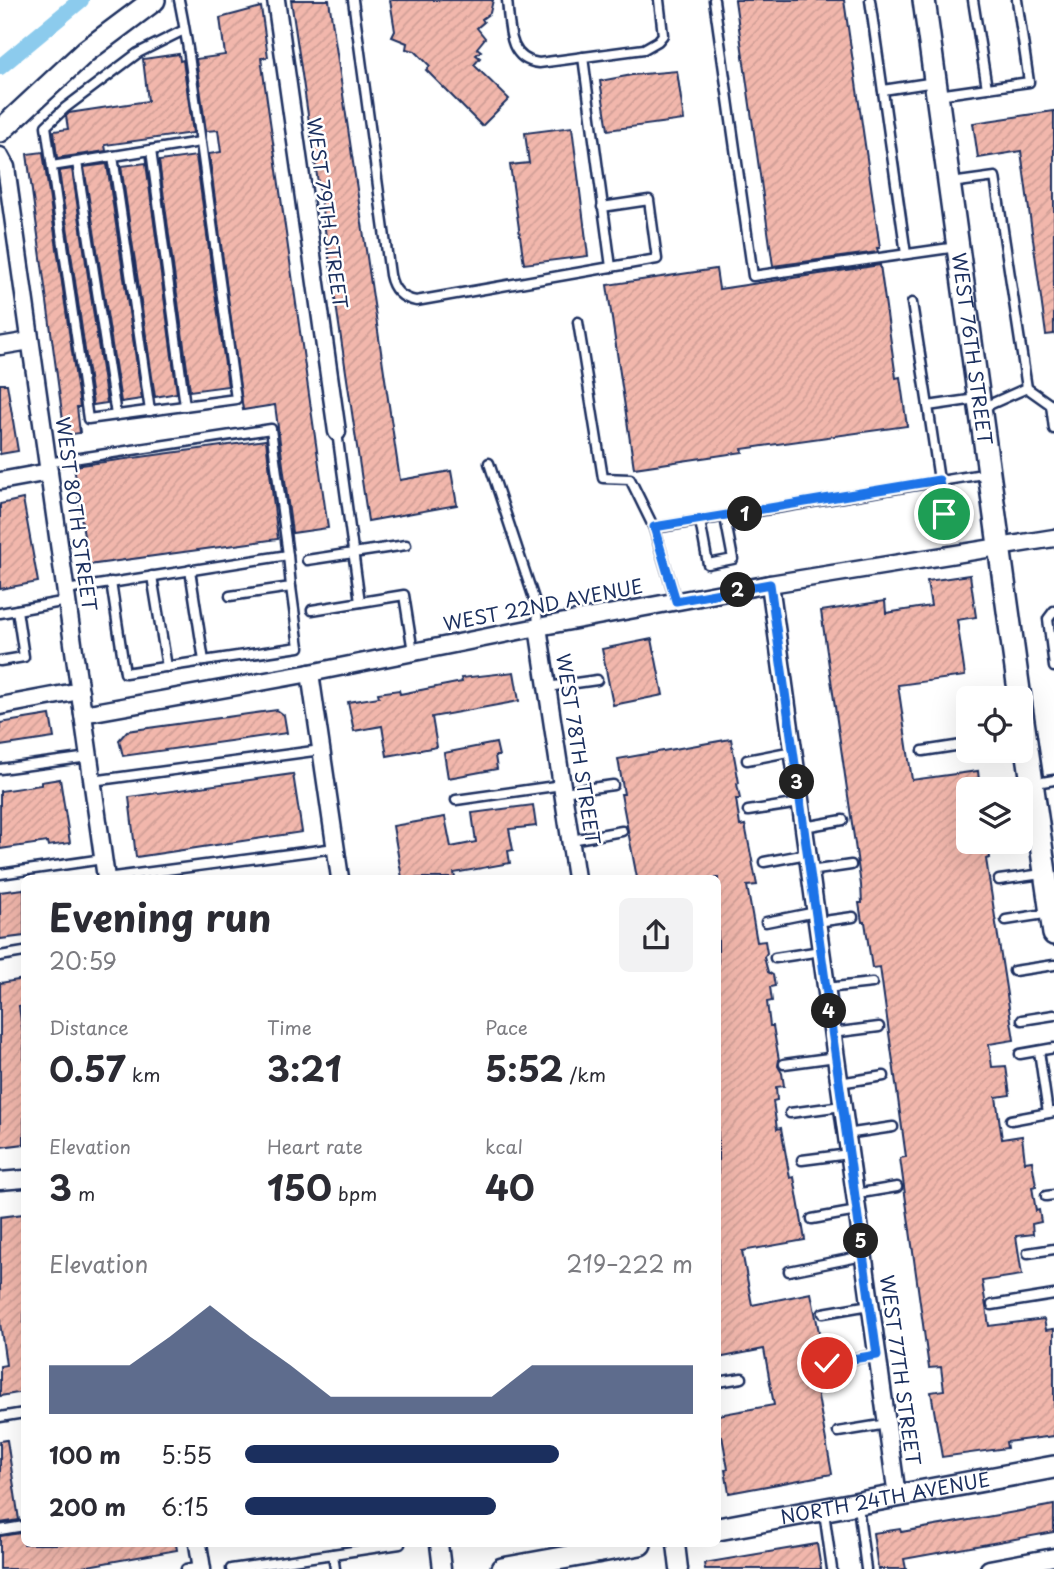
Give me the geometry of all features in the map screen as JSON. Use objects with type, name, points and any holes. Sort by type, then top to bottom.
[{"type":"street","points":[[0,131],[86,51],[154,0]]},
{"type":"street","name":"WEST 79TH STREET","points":[[276,0],[337,432]]},
{"type":"street","name":"WEST 76TH STREET","points":[[924,0],[1018,686]]},
{"type":"street","name":"WEST 80TH STREET","points":[[0,156],[6,167],[106,875]]},
{"type":"street","points":[[0,346],[30,341]]},
{"type":"street","points":[[0,481],[48,468]]},
{"type":"street","name":"WEST 22ND AVENUE","points":[[83,714],[310,673],[538,626],[770,584],[1054,538]]},
{"type":"street","name":"WEST 77TH STREET","points":[[770,584],[897,1496]]},
{"type":"street","name":"WEST 78TH STREET","points":[[538,626],[576,875]]},
{"type":"street","points":[[310,673],[340,875]]},
{"type":"street","points":[[0,706],[80,691]]},
{"type":"street","name":"WEST 76TH STREET","points":[[1033,839],[1045,873],[1053,920]]},
{"type":"street","points":[[0,1181],[21,1179]]},
{"type":"street","name":"NORTH 24TH AVENUE","points":[[721,1528],[1054,1467]]},
{"type":"street","points":[[196,1568],[198,1547]]},
{"type":"street","points":[[439,1547],[442,1569]]},
{"type":"street","points":[[502,1569],[567,1550],[604,1547]]},
{"type":"street","points":[[676,1547],[679,1569]]},
{"type":"street","points":[[989,1569],[1054,1557]]},
{"type":"lane","points":[[179,0],[184,30],[236,399],[88,419],[46,126],[65,108],[138,53],[184,30]]},
{"type":"lane","points":[[353,0],[390,275],[401,296],[416,301],[657,260],[649,200],[602,207]]},
{"type":"lane","points":[[507,0],[514,49],[519,56],[539,63],[644,49],[659,41],[663,30],[659,0]]},
{"type":"lane","points":[[714,0],[753,276],[960,247]]},
{"type":"lane","points":[[870,0],[906,254]]},
{"type":"lane","points":[[973,0],[986,88]]},
{"type":"lane","points":[[883,90],[986,88],[1029,82],[1017,0]]},
{"type":"lane","points":[[583,57],[611,267]]},
{"type":"lane","points":[[52,166],[200,142]]},
{"type":"lane","points":[[151,150],[185,406]]},
{"type":"lane","points":[[113,156],[149,411]]},
{"type":"lane","points":[[77,162],[116,415]]},
{"type":"lane","points":[[951,183],[995,177],[1027,388],[1052,405],[1054,429]]},
{"type":"lane","points":[[912,303],[944,514]]},
{"type":"lane","points":[[578,323],[603,478],[630,479],[654,527],[676,601]]},
{"type":"lane","points":[[928,406],[980,404],[1027,388]]},
{"type":"lane","points":[[48,468],[271,429],[299,647],[125,673],[111,583]]},
{"type":"lane","points":[[337,432],[360,602]]},
{"type":"lane","points":[[489,463],[537,608],[538,626]]},
{"type":"lane","points":[[654,527],[989,473]]},
{"type":"lane","points":[[700,521],[708,564],[733,559],[725,517]]},
{"type":"lane","points":[[307,560],[406,545]]},
{"type":"lane","points":[[0,613],[111,583],[288,555]]},
{"type":"lane","points":[[190,570],[204,661]]},
{"type":"lane","points":[[152,576],[167,667]]},
{"type":"lane","points":[[230,596],[291,587]]},
{"type":"lane","points":[[312,610],[404,595],[414,652]]},
{"type":"lane","points":[[0,661],[24,657],[17,610]]},
{"type":"lane","points":[[1054,611],[1048,619],[1054,667]]},
{"type":"lane","points":[[548,687],[597,680]]},
{"type":"lane","points":[[923,751],[956,746]]},
{"type":"lane","points":[[92,781],[321,750]]},
{"type":"lane","points":[[747,760],[793,751]]},
{"type":"lane","points":[[0,769],[89,757]]},
{"type":"lane","points":[[1033,784],[1054,780]]},
{"type":"lane","points":[[456,800],[613,785]]},
{"type":"lane","points":[[748,811],[800,803]]},
{"type":"lane","points":[[804,827],[843,820]]},
{"type":"lane","points":[[570,840],[622,831]]},
{"type":"lane","points":[[129,875],[336,848]]},
{"type":"lane","points":[[764,862],[807,854]]},
{"type":"lane","points":[[0,874],[103,859]]},
{"type":"lane","points":[[810,871],[851,865]]},
{"type":"lane","points":[[999,880],[1045,873]]},
{"type":"lane","points":[[766,922],[816,917],[853,917]]},
{"type":"lane","points":[[1006,920],[1053,920]]},
{"type":"lane","points":[[775,958],[821,951]]},
{"type":"lane","points":[[0,956],[21,953]]},
{"type":"lane","points":[[1014,971],[1054,965]]},
{"type":"lane","points":[[826,988],[872,983]]},
{"type":"lane","points":[[1022,1020],[1054,1014]]},
{"type":"lane","points":[[832,1033],[879,1027]]},
{"type":"lane","points":[[1020,1054],[1054,1048]]},
{"type":"lane","points":[[1011,1120],[1051,1113],[1039,1051]]},
{"type":"lane","points":[[784,1064],[836,1057]]},
{"type":"lane","points":[[839,1083],[884,1076]]},
{"type":"lane","points":[[790,1113],[842,1106]]},
{"type":"lane","points":[[846,1134],[893,1127]]},
{"type":"lane","points":[[802,1160],[849,1154]]},
{"type":"lane","points":[[855,1194],[897,1187]]},
{"type":"lane","points":[[812,1219],[857,1210]]},
{"type":"lane","points":[[1028,1253],[1054,1249]]},
{"type":"lane","points":[[789,1271],[863,1256]]},
{"type":"lane","points":[[992,1305],[1054,1295]]},
{"type":"lane","points":[[823,1313],[870,1305]]},
{"type":"lane","points":[[827,1363],[877,1355]]},
{"type":"lane","points":[[721,1382],[742,1378]]},
{"type":"lane","points":[[0,1417],[21,1414]]},
{"type":"lane","points":[[838,1432],[887,1424]]},
{"type":"lane","points":[[857,1503],[866,1569]]},
{"type":"lane","points":[[824,1509],[832,1569]]},
{"type":"lane","points":[[0,1530],[21,1526]]},
{"type":"lane","points":[[232,1569],[380,1547]]},
{"type":"lane","points":[[333,1554],[335,1569]]},
{"type":"building","points":[[291,0],[329,0],[400,480],[451,471],[457,505],[368,521]]},
{"type":"building","points":[[390,0],[493,0],[490,13],[482,19],[484,22],[477,28],[485,38],[477,48],[481,51],[476,55],[480,58],[474,65],[509,99],[482,126],[426,70],[430,66],[415,51],[406,49],[407,43],[392,37],[395,31]]},
{"type":"building","points":[[735,0],[844,0],[880,248],[877,248],[878,252],[773,266]]},
{"type":"building","points":[[261,7],[268,57],[261,58],[328,528],[292,533],[275,405],[243,410],[209,154],[221,152],[218,130],[206,131],[196,59],[225,55],[220,18]]},
{"type":"building","points":[[179,54],[180,61],[183,60],[193,133],[105,145],[106,151],[57,158],[54,131],[68,129],[66,116],[69,113],[148,101],[143,59]]},
{"type":"building","points":[[677,71],[684,120],[608,130],[600,81]]},
{"type":"building","points":[[1054,111],[1054,334],[1046,335],[1021,151],[978,158],[973,123]]},
{"type":"building","points":[[572,127],[588,256],[524,264],[510,165],[529,163],[525,133]]},
{"type":"building","points":[[43,152],[80,407],[77,407],[80,433],[65,435],[27,154]]},
{"type":"building","points":[[196,156],[228,386],[190,391],[159,161]]},
{"type":"building","points":[[146,163],[177,393],[155,397],[121,166]]},
{"type":"building","points":[[107,164],[142,399],[121,402],[84,167]]},
{"type":"building","points":[[72,169],[107,403],[93,405],[59,171]]},
{"type":"building","points":[[880,265],[896,378],[900,377],[907,426],[742,449],[743,452],[634,468],[607,285],[716,269],[719,289]]},
{"type":"building","points":[[0,384],[7,384],[18,451],[0,454]]},
{"type":"building","points":[[266,440],[278,539],[88,565],[74,466]]},
{"type":"building","points":[[23,499],[38,582],[0,589],[0,504]]},
{"type":"building","points":[[970,575],[976,617],[957,620],[965,676],[898,685],[912,780],[978,771],[979,777],[956,777],[956,854],[990,854],[990,858],[986,859],[1014,1040],[989,1044],[992,1067],[1006,1066],[1010,1095],[996,1097],[1002,1139],[1022,1136],[1025,1162],[1032,1161],[1036,1186],[1032,1187],[1036,1211],[1039,1210],[1041,1222],[1032,1224],[1033,1234],[1016,1236],[1022,1275],[982,1281],[989,1326],[1044,1319],[1046,1330],[1054,1329],[1054,1436],[1006,1442],[1007,1448],[942,1457],[931,1392],[944,1390],[941,1367],[929,1368],[900,1158],[906,1157],[880,967],[872,968],[865,922],[862,922],[859,903],[862,903],[861,885],[821,611],[885,601],[886,613],[931,606],[927,581]]},
{"type":"building","points":[[652,639],[663,695],[613,705],[602,649]]},
{"type":"building","points":[[514,672],[519,701],[432,717],[437,747],[387,756],[382,726],[354,731],[348,702],[379,697],[378,693],[399,690],[400,694],[462,682],[461,678]]},
{"type":"building","points":[[277,710],[284,715],[287,733],[123,756],[119,740],[127,731]]},
{"type":"building","points":[[50,715],[54,738],[0,746],[0,723]]},
{"type":"building","points":[[731,739],[739,783],[740,799],[736,799],[740,826],[745,825],[757,885],[747,886],[757,942],[765,941],[767,953],[764,957],[775,986],[770,987],[772,1001],[767,1002],[784,1086],[776,1087],[777,1100],[773,1101],[777,1129],[781,1128],[790,1178],[794,1177],[805,1240],[742,1251],[752,1305],[811,1293],[820,1337],[814,1338],[823,1390],[817,1391],[832,1474],[729,1493],[725,1470],[728,1469],[721,1436],[721,1414],[774,1405],[764,1349],[721,1357],[721,875],[636,875],[621,794],[624,794],[618,759]]},
{"type":"building","points":[[496,743],[499,756],[495,756],[497,769],[448,778],[444,753]]},
{"type":"building","points":[[293,774],[302,832],[136,857],[129,797]]},
{"type":"building","points":[[60,779],[70,843],[48,846],[47,842],[0,849],[0,791],[41,785],[41,782]]},
{"type":"building","points":[[533,805],[536,826],[509,829],[513,850],[508,851],[510,863],[454,875],[401,875],[393,826],[445,817],[451,847],[476,842],[472,813]]},
{"type":"building","points":[[21,889],[21,936],[0,939],[0,892]]},
{"type":"building","points":[[21,980],[21,1144],[0,1147],[0,983]]},
{"type":"building","points":[[21,1214],[21,1392],[0,1396],[0,1366],[6,1365],[0,1323],[0,1217]]},
{"type":"building","points":[[7,1440],[19,1520],[0,1523],[0,1441]]},
{"type":"building","points":[[1054,1505],[1054,1532],[904,1559],[906,1569],[878,1569],[873,1533],[900,1529],[901,1532]]},
{"type":"building","points":[[21,1533],[21,1547],[176,1547],[177,1550],[71,1569],[0,1569],[0,1536]]},
{"type":"building","points":[[817,1544],[821,1569],[705,1569],[704,1563]]},
{"type":"waterway","points":[[0,67],[81,0]]},
{"type":"route","points":[[827,1363],[877,1355],[770,584],[676,601],[654,527],[939,480],[944,514]]}]
